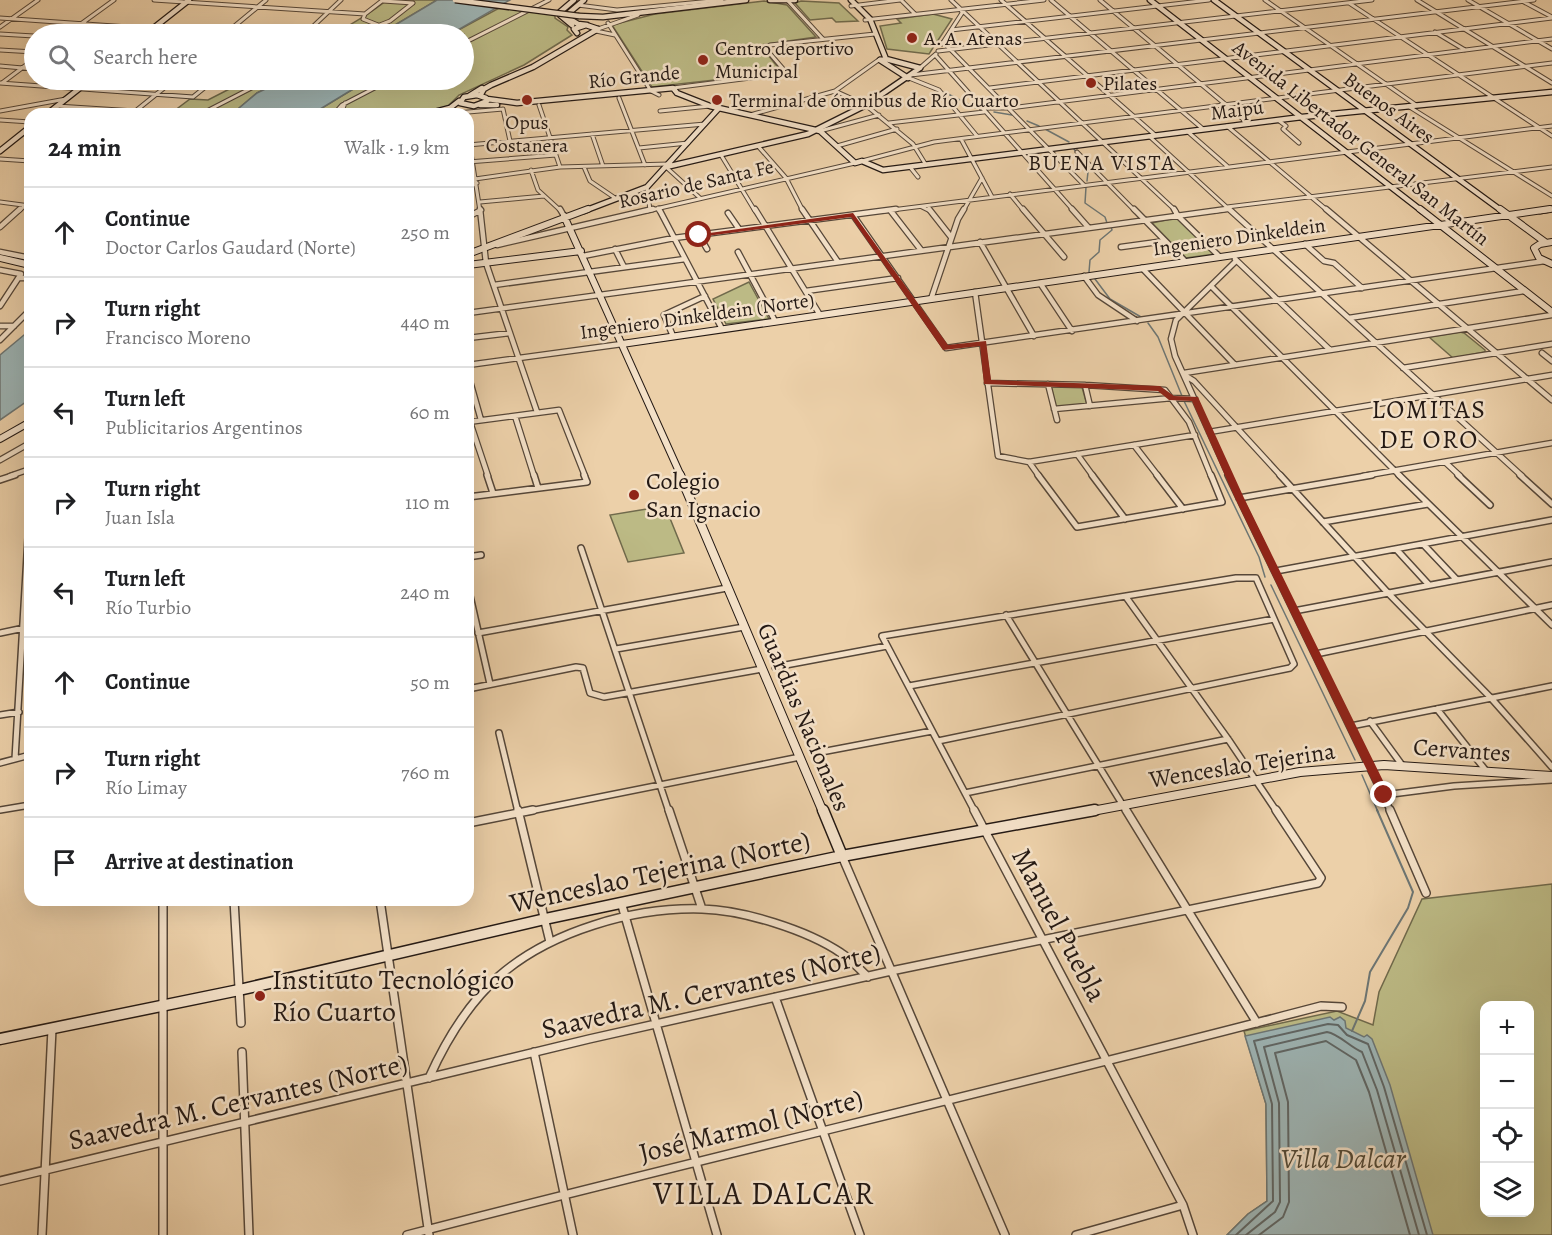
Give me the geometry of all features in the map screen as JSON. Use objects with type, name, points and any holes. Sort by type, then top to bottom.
[{"type":"main road","points":[[455,0],[603,17],[724,1]]},
{"type":"main road","points":[[491,0],[587,12],[614,13],[746,0]]},
{"type":"main road","points":[[574,0],[560,12],[560,15],[576,30],[589,34]]},
{"type":"main road","points":[[584,0],[570,12],[568,18],[578,24],[595,28]]},
{"type":"main road","points":[[770,0],[788,2],[795,0]]},
{"type":"main road","points":[[846,0],[867,20],[883,59],[909,77]]},
{"type":"main road","name":"Avenida Libertador General San Martín","points":[[1150,0],[1552,314]]},
{"type":"main road","name":"Buenos Aires","points":[[1214,0],[1549,242]]},
{"type":"main road","points":[[159,24],[188,1]]},
{"type":"main road","points":[[470,96],[480,96],[487,87],[531,68],[589,34],[607,20],[603,17]]},
{"type":"main road","points":[[576,30],[595,28]]},
{"type":"main road","points":[[452,108],[463,104],[470,96],[488,84],[520,70],[569,43],[576,38],[576,30]]},
{"type":"main road","points":[[883,59],[920,68]]},
{"type":"main road","points":[[666,168],[805,138],[867,106],[920,68]]},
{"type":"main road","points":[[54,108],[77,90]]},
{"type":"main road","name":"Río Grande","points":[[480,96],[507,106],[651,91],[675,91]]},
{"type":"main road","points":[[675,91],[710,106],[818,131],[859,162]]},
{"type":"main road","name":"Río Grande","points":[[463,104],[478,106],[539,105],[659,95],[675,91]]},
{"type":"main road","name":"Maipú","points":[[859,162],[883,170],[1302,117],[1552,92]]},
{"type":"main road","points":[[478,106],[487,99]]},
{"type":"main road","points":[[450,108],[463,104]]},
{"type":"main road","points":[[474,252],[564,216],[647,187],[719,108]]},
{"type":"main road","points":[[0,151],[24,132]]},
{"type":"main road","name":"Ingeniero Dinkeldein","points":[[931,299],[1220,257],[1234,258],[1305,244],[1552,209]]},
{"type":"main road","name":"Guardias Nacionales","points":[[564,216],[601,295],[842,856]]},
{"type":"main road","points":[[1549,242],[1536,246],[1534,252],[1552,264]]},
{"type":"main road","points":[[474,265],[582,253]]},
{"type":"main road","points":[[0,260],[24,266]]},
{"type":"main road","name":"Ingeniero Dinkeldein (Norte)","points":[[622,344],[931,299]]},
{"type":"main road","points":[[0,441],[24,427]]},
{"type":"main road","name":"Cervantes","points":[[1370,766],[1402,765],[1552,778]]},
{"type":"main road","name":"Wenceslao Tejerina","points":[[1121,805],[1300,772],[1370,766]]},
{"type":"main road","name":"Wenceslao Tejerina (Norte)","points":[[0,1039],[239,990],[695,886],[842,856],[1121,805]]},
{"type":"street","points":[[0,27],[38,0]]},
{"type":"street","points":[[0,18],[81,24],[114,0]]},
{"type":"street","points":[[154,0],[365,14]]},
{"type":"street","points":[[238,24],[266,0]]},
{"type":"street","points":[[315,24],[341,0]]},
{"type":"street","points":[[376,24],[363,19],[365,14],[383,0],[413,3],[390,21],[381,24]]},
{"type":"street","points":[[474,36],[534,8],[540,0]]},
{"type":"street","points":[[505,22],[549,0]]},
{"type":"street","points":[[852,4],[900,0],[915,14]]},
{"type":"street","points":[[951,0],[1140,177],[1220,257]]},
{"type":"street","points":[[1000,0],[1133,116],[1188,171],[1552,504]]},
{"type":"street","points":[[867,20],[1044,0]]},
{"type":"street","points":[[1051,0],[1203,129]]},
{"type":"street","points":[[1100,0],[1249,124]]},
{"type":"street","points":[[951,30],[1209,0]]},
{"type":"street","points":[[1265,0],[1416,105]]},
{"type":"street","points":[[937,53],[1347,1],[1372,0]]},
{"type":"street","points":[[1417,0],[1552,82]]},
{"type":"street","points":[[1468,0],[1552,49]]},
{"type":"street","points":[[909,77],[1534,0]]},
{"type":"street","points":[[578,5],[617,10],[724,1]]},
{"type":"street","points":[[595,28],[626,18],[724,1]]},
{"type":"street","points":[[1347,1],[1552,136]]},
{"type":"street","points":[[1522,1],[1552,18]]},
{"type":"street","points":[[788,2],[822,39]]},
{"type":"street","points":[[920,68],[937,53],[962,13],[961,9]]},
{"type":"street","points":[[944,11],[956,13],[959,17]]},
{"type":"street","points":[[990,88],[1552,18]]},
{"type":"street","points":[[609,25],[651,91],[659,95]]},
{"type":"street","points":[[595,28],[615,35]]},
{"type":"street","points":[[1435,33],[1465,51]]},
{"type":"street","points":[[0,34],[24,35]]},
{"type":"street","points":[[766,47],[873,34]]},
{"type":"street","points":[[981,108],[1010,108],[1552,39]]},
{"type":"street","points":[[943,42],[1084,185]]},
{"type":"street","name":"Río Grande","points":[[675,91],[784,73],[785,71],[766,47]]},
{"type":"street","points":[[0,50],[24,51]]},
{"type":"street","points":[[937,53],[949,71],[984,112],[1088,227]]},
{"type":"street","points":[[750,115],[835,91],[883,59]]},
{"type":"street","name":"Rosario de Santa Fe","points":[[483,248],[859,162],[915,146],[961,138],[1552,63]]},
{"type":"street","points":[[0,66],[23,68]]},
{"type":"street","points":[[1,84],[23,68]]},
{"type":"street","points":[[909,77],[939,90],[977,136]]},
{"type":"street","points":[[1,84],[24,85]]},
{"type":"street","points":[[91,90],[193,97],[202,90]]},
{"type":"street","points":[[140,108],[162,90]]},
{"type":"street","points":[[213,108],[248,90]]},
{"type":"street","points":[[340,108],[370,90]]},
{"type":"street","points":[[835,91],[867,106],[897,129],[915,146],[926,165]]},
{"type":"street","points":[[619,98],[645,165]]},
{"type":"street","points":[[0,111],[66,99]]},
{"type":"street","points":[[343,108],[345,103]]},
{"type":"street","points":[[463,104],[463,108]]},
{"type":"street","points":[[539,105],[560,167]]},
{"type":"street","points":[[57,106],[79,108]]},
{"type":"street","points":[[474,108],[478,106]]},
{"type":"street","points":[[507,106],[510,141]]},
{"type":"street","name":"Río Grande","points":[[474,111],[507,106]]},
{"type":"street","points":[[660,111],[710,106]]},
{"type":"street","points":[[1408,106],[1552,196]]},
{"type":"street","points":[[889,123],[984,112]]},
{"type":"street","points":[[818,131],[879,115]]},
{"type":"street","points":[[0,120],[24,122]]},
{"type":"street","points":[[1278,120],[1286,126],[1283,129],[1299,143]]},
{"type":"street","points":[[474,145],[705,124]]},
{"type":"street","points":[[1227,126],[1552,400]]},
{"type":"street","points":[[582,253],[739,229],[1552,126]]},
{"type":"street","points":[[837,146],[897,129]]},
{"type":"street","points":[[1187,131],[1227,166]]},
{"type":"street","points":[[592,134],[603,166]]},
{"type":"street","points":[[961,138],[992,196]]},
{"type":"street","points":[[639,148],[688,143]]},
{"type":"street","points":[[759,147],[786,178],[808,221],[838,262]]},
{"type":"street","points":[[1077,152],[1186,262]]},
{"type":"street","points":[[537,412],[486,263],[474,162],[556,155]]},
{"type":"street","points":[[722,156],[820,315]]},
{"type":"street","points":[[0,159],[24,161]]},
{"type":"street","points":[[474,181],[560,167],[645,165],[666,168],[700,198]]},
{"type":"street","points":[[584,167],[592,183],[615,198]]},
{"type":"street","points":[[910,167],[918,177]]},
{"type":"street","points":[[474,312],[1228,208],[1552,167]]},
{"type":"street","points":[[531,170],[538,190],[564,213],[564,216]]},
{"type":"street","points":[[931,299],[958,219],[982,178]]},
{"type":"street","points":[[647,187],[650,210]]},
{"type":"street","points":[[1010,194],[1064,257]]},
{"type":"street","points":[[480,202],[544,196]]},
{"type":"street","points":[[0,202],[24,206]]},
{"type":"street","points":[[919,206],[929,209],[951,237]]},
{"type":"street","points":[[0,227],[24,208]]},
{"type":"street","points":[[658,208],[722,329]]},
{"type":"street","points":[[474,214],[481,210]]},
{"type":"street","points":[[890,210],[921,250]]},
{"type":"street","points":[[728,213],[739,229]]},
{"type":"street","points":[[853,215],[946,348],[1545,261]]},
{"type":"street","points":[[699,235],[707,249]]},
{"type":"street","points":[[1121,247],[1165,241]]},
{"type":"street","points":[[980,242],[1034,336]]},
{"type":"street","points":[[1305,244],[1324,261],[1334,263],[1362,288]]},
{"type":"street","points":[[615,249],[624,267]]},
{"type":"street","points":[[0,252],[24,257]]},
{"type":"street","points":[[738,252],[775,321]]},
{"type":"street","points":[[1329,350],[1234,258],[1211,286],[1176,320],[1171,339],[1175,356],[1239,498],[1384,795],[1426,893]]},
{"type":"street","points":[[494,285],[685,259]]},
{"type":"street","points":[[1142,268],[1235,364]]},
{"type":"street","points":[[0,270],[20,272],[20,278],[0,305]]},
{"type":"street","points":[[1084,276],[1098,295],[1137,321]]},
{"type":"street","points":[[806,291],[898,278]]},
{"type":"street","points":[[1040,283],[1072,331]]},
{"type":"street","points":[[1211,286],[1496,572],[1552,625]]},
{"type":"street","points":[[1349,318],[1524,291]]},
{"type":"street","points":[[975,292],[998,456],[1029,462],[1195,435]]},
{"type":"street","points":[[673,336],[664,315],[705,296]]},
{"type":"street","points":[[1185,374],[1235,364],[1552,314]]},
{"type":"street","points":[[0,340],[24,316]]},
{"type":"street","points":[[0,326],[14,326]]},
{"type":"street","points":[[474,337],[510,333]]},
{"type":"street","name":"Ingeniero Dinkeldein (Norte)","points":[[474,364],[622,344]]},
{"type":"street","points":[[1402,368],[1552,344]]},
{"type":"street","points":[[1542,353],[1552,361]]},
{"type":"street","points":[[1185,374],[1194,381],[1354,557],[1491,699],[1552,767]]},
{"type":"street","points":[[1209,432],[1552,375]]},
{"type":"street","points":[[987,382],[1165,390],[1195,435],[1222,502],[1077,527],[1029,462]]},
{"type":"street","points":[[1048,384],[1057,420]]},
{"type":"street","points":[[1085,385],[1090,406]]},
{"type":"street","points":[[474,395],[481,420]]},
{"type":"street","points":[[1054,409],[1172,398],[1195,399]]},
{"type":"street","points":[[474,421],[559,410],[587,482],[474,496]]},
{"type":"street","points":[[515,416],[538,488]]},
{"type":"street","points":[[474,437],[493,493]]},
{"type":"street","points":[[1239,498],[1552,443]]},
{"type":"street","points":[[1134,445],[1183,509]]},
{"type":"street","points":[[0,459],[24,446]]},
{"type":"street","points":[[1077,454],[1125,519]]},
{"type":"street","points":[[1445,462],[1490,505]]},
{"type":"street","points":[[0,480],[24,471]]},
{"type":"street","points":[[1323,522],[1428,504]]},
{"type":"street","points":[[1276,571],[1552,520]]},
{"type":"street","points":[[1423,544],[1457,579]]},
{"type":"street","points":[[581,548],[702,909]]},
{"type":"street","points":[[1396,549],[1430,585]]},
{"type":"street","points":[[474,556],[481,555]]},
{"type":"street","points":[[1294,611],[1552,562]]},
{"type":"street","points":[[938,741],[1066,715],[1290,668],[1294,664],[1256,578],[1236,578],[1006,615],[1066,715],[1098,765],[1121,805],[1189,909],[1257,1023]]},
{"type":"street","points":[[478,633],[727,588]]},
{"type":"street","points":[[1126,597],[1228,739],[1321,878],[1318,883],[1189,909]]},
{"type":"street","points":[[1316,654],[1552,605]]},
{"type":"street","name":"Manuel Puebla","points":[[1006,615],[882,636],[1183,1205],[1193,1235]]},
{"type":"street","points":[[474,617],[490,684]]},
{"type":"street","points":[[909,686],[1274,618]]},
{"type":"street","points":[[616,649],[744,627]]},
{"type":"street","points":[[0,633],[24,628],[15,759]]},
{"type":"street","points":[[775,667],[887,646]]},
{"type":"street","points":[[474,688],[576,667],[583,668],[590,693],[596,696],[762,669]]},
{"type":"street","name":"Wenceslao Tejerina","points":[[1351,726],[1552,686]]},
{"type":"street","points":[[1437,709],[1487,772]]},
{"type":"street","points":[[0,715],[19,712]]},
{"type":"street","points":[[1370,721],[1402,765]]},
{"type":"street","points":[[816,753],[932,731]]},
{"type":"street","points":[[499,733],[550,942]]},
{"type":"street","points":[[965,793],[1228,739]]},
{"type":"street","points":[[0,763],[24,757]]},
{"type":"street","points":[[474,822],[800,757]]},
{"type":"street","points":[[1384,795],[1454,786],[1552,778]]},
{"type":"street","points":[[0,810],[24,806]]},
{"type":"street","name":"Guardias Nacionales","points":[[842,856],[1005,1235]]},
{"type":"street","points":[[621,902],[717,1235]]},
{"type":"street","points":[[163,906],[163,1235]]},
{"type":"street","points":[[234,906],[241,1023]]},
{"type":"street","points":[[381,906],[428,1232]]},
{"type":"street","points":[[429,1078],[454,1029],[477,998],[512,966],[550,942],[604,924],[702,909],[777,925],[808,936],[841,952],[868,977]]},
{"type":"street","name":"Saavedra M. Cervantes (Norte)","points":[[0,1181],[655,1024],[891,971],[1189,909]]},
{"type":"street","points":[[775,997],[860,1235]]},
{"type":"street","points":[[1107,1062],[1321,1006],[1342,1007]]},
{"type":"street","points":[[42,1235],[52,1029]]},
{"type":"street","points":[[242,1052],[249,1235]]},
{"type":"street","points":[[534,1052],[573,1235]]},
{"type":"street","name":"José Marmol (Norte)","points":[[407,1235],[428,1232],[564,1194],[1107,1062]]},
{"type":"street","points":[[1076,1235],[1183,1205]]},
{"type":"green space","points":[[387,0],[437,0],[397,24],[351,24]]},
{"type":"green space","name":"Centro deportivo Municipal","points":[[764,1],[787,5],[816,37],[760,45],[781,71],[778,73],[652,87],[612,25],[655,14]]},
{"type":"green space","points":[[801,1],[839,3],[858,21],[836,22],[832,18],[810,20],[795,3]]},
{"type":"green space","points":[[501,7],[555,14],[555,18],[568,27],[567,30],[572,35],[524,65],[474,88],[474,24],[470,24]]},
{"type":"green space","name":"A. A. Atenas","points":[[933,14],[952,19],[929,54],[887,49],[880,26],[901,23],[897,19]]},
{"type":"green space","points":[[228,90],[263,90],[239,108],[178,108],[190,99],[208,100]]},
{"type":"green space","points":[[352,90],[470,90],[442,108],[322,108]]},
{"type":"green space","points":[[1175,218],[1180,220],[1215,254],[1186,258],[1152,223]]},
{"type":"green space","points":[[749,282],[769,319],[726,324],[713,299]]},
{"type":"green space","points":[[1460,332],[1485,352],[1453,358],[1429,337]]},
{"type":"green space","points":[[1051,386],[1082,387],[1087,405],[1056,408]]},
{"type":"green space","points":[[665,506],[684,553],[628,562],[610,515]]},
{"type":"green space","points":[[1552,884],[1552,1235],[1227,1235],[1248,1214],[1267,1201],[1266,1104],[1244,1031],[1337,1011],[1373,1025],[1379,992],[1422,899]]},
{"type":"water","points":[[437,0],[510,0],[468,24],[397,24]]},
{"type":"water","points":[[263,90],[352,90],[322,108],[239,108]]},
{"type":"water","points":[[24,335],[24,403],[0,420],[0,355]]},
{"type":"water","name":"Villa Dalcar","points":[[1330,1017],[1334,1020],[1340,1017],[1345,1021],[1346,1028],[1372,1039],[1390,1085],[1433,1235],[1227,1235],[1248,1214],[1267,1201],[1266,1104],[1245,1036]]},
{"type":"waterway","points":[[944,92],[976,108]]},
{"type":"waterway","points":[[994,112],[1012,115]]},
{"type":"waterway","points":[[1027,121],[1039,126]]},
{"type":"waterway","points":[[1045,129],[1069,142]]},
{"type":"waterway","points":[[1074,149],[1088,172],[1087,181]]},
{"type":"waterway","points":[[1086,187],[1085,203],[1105,217],[1107,223]]},
{"type":"waterway","points":[[1089,272],[1090,260],[1099,252],[1100,240],[1112,230],[1111,227]]},
{"type":"waterway","points":[[1095,279],[1110,299],[1141,317]]},
{"type":"waterway","points":[[1148,323],[1158,337],[1182,396]]},
{"type":"waterway","points":[[1184,401],[1259,557],[1265,577]]},
{"type":"waterway","points":[[1271,585],[1355,760]]},
{"type":"waterway","points":[[1362,775],[1378,812]]},
{"type":"waterway","points":[[1352,1031],[1365,1001],[1370,972],[1408,908],[1413,892],[1377,810]]},
{"type":"place","name":"A. A. Atenas","points":[[912,38]]},
{"type":"place","name":"Centro deportivo Municipal","points":[[703,60]]},
{"type":"place","name":"Pilates","points":[[1091,83]]},
{"type":"place","name":"Opus Costanera","points":[[527,100]]},
{"type":"place","name":"Terminal de ómnibus de Río Cuarto","points":[[717,100]]},
{"type":"place","name":"Colegio San Ignacio","points":[[634,495]]},
{"type":"place","name":"Instituto Tecnológico Río Cuarto","points":[[260,996]]},
{"type":"district","name":"BUENA VISTA","points":[[1102,163]]},
{"type":"district","name":"LOMITAS DE ORO","points":[[1429,424]]},
{"type":"district","name":"VILLA DALCAR","points":[[764,1193]]},
{"type":"route","points":[[699,235],[853,215],[946,348],[983,343],[987,382],[1160,388],[1172,398],[1195,399],[1239,498],[1384,795]]}]
